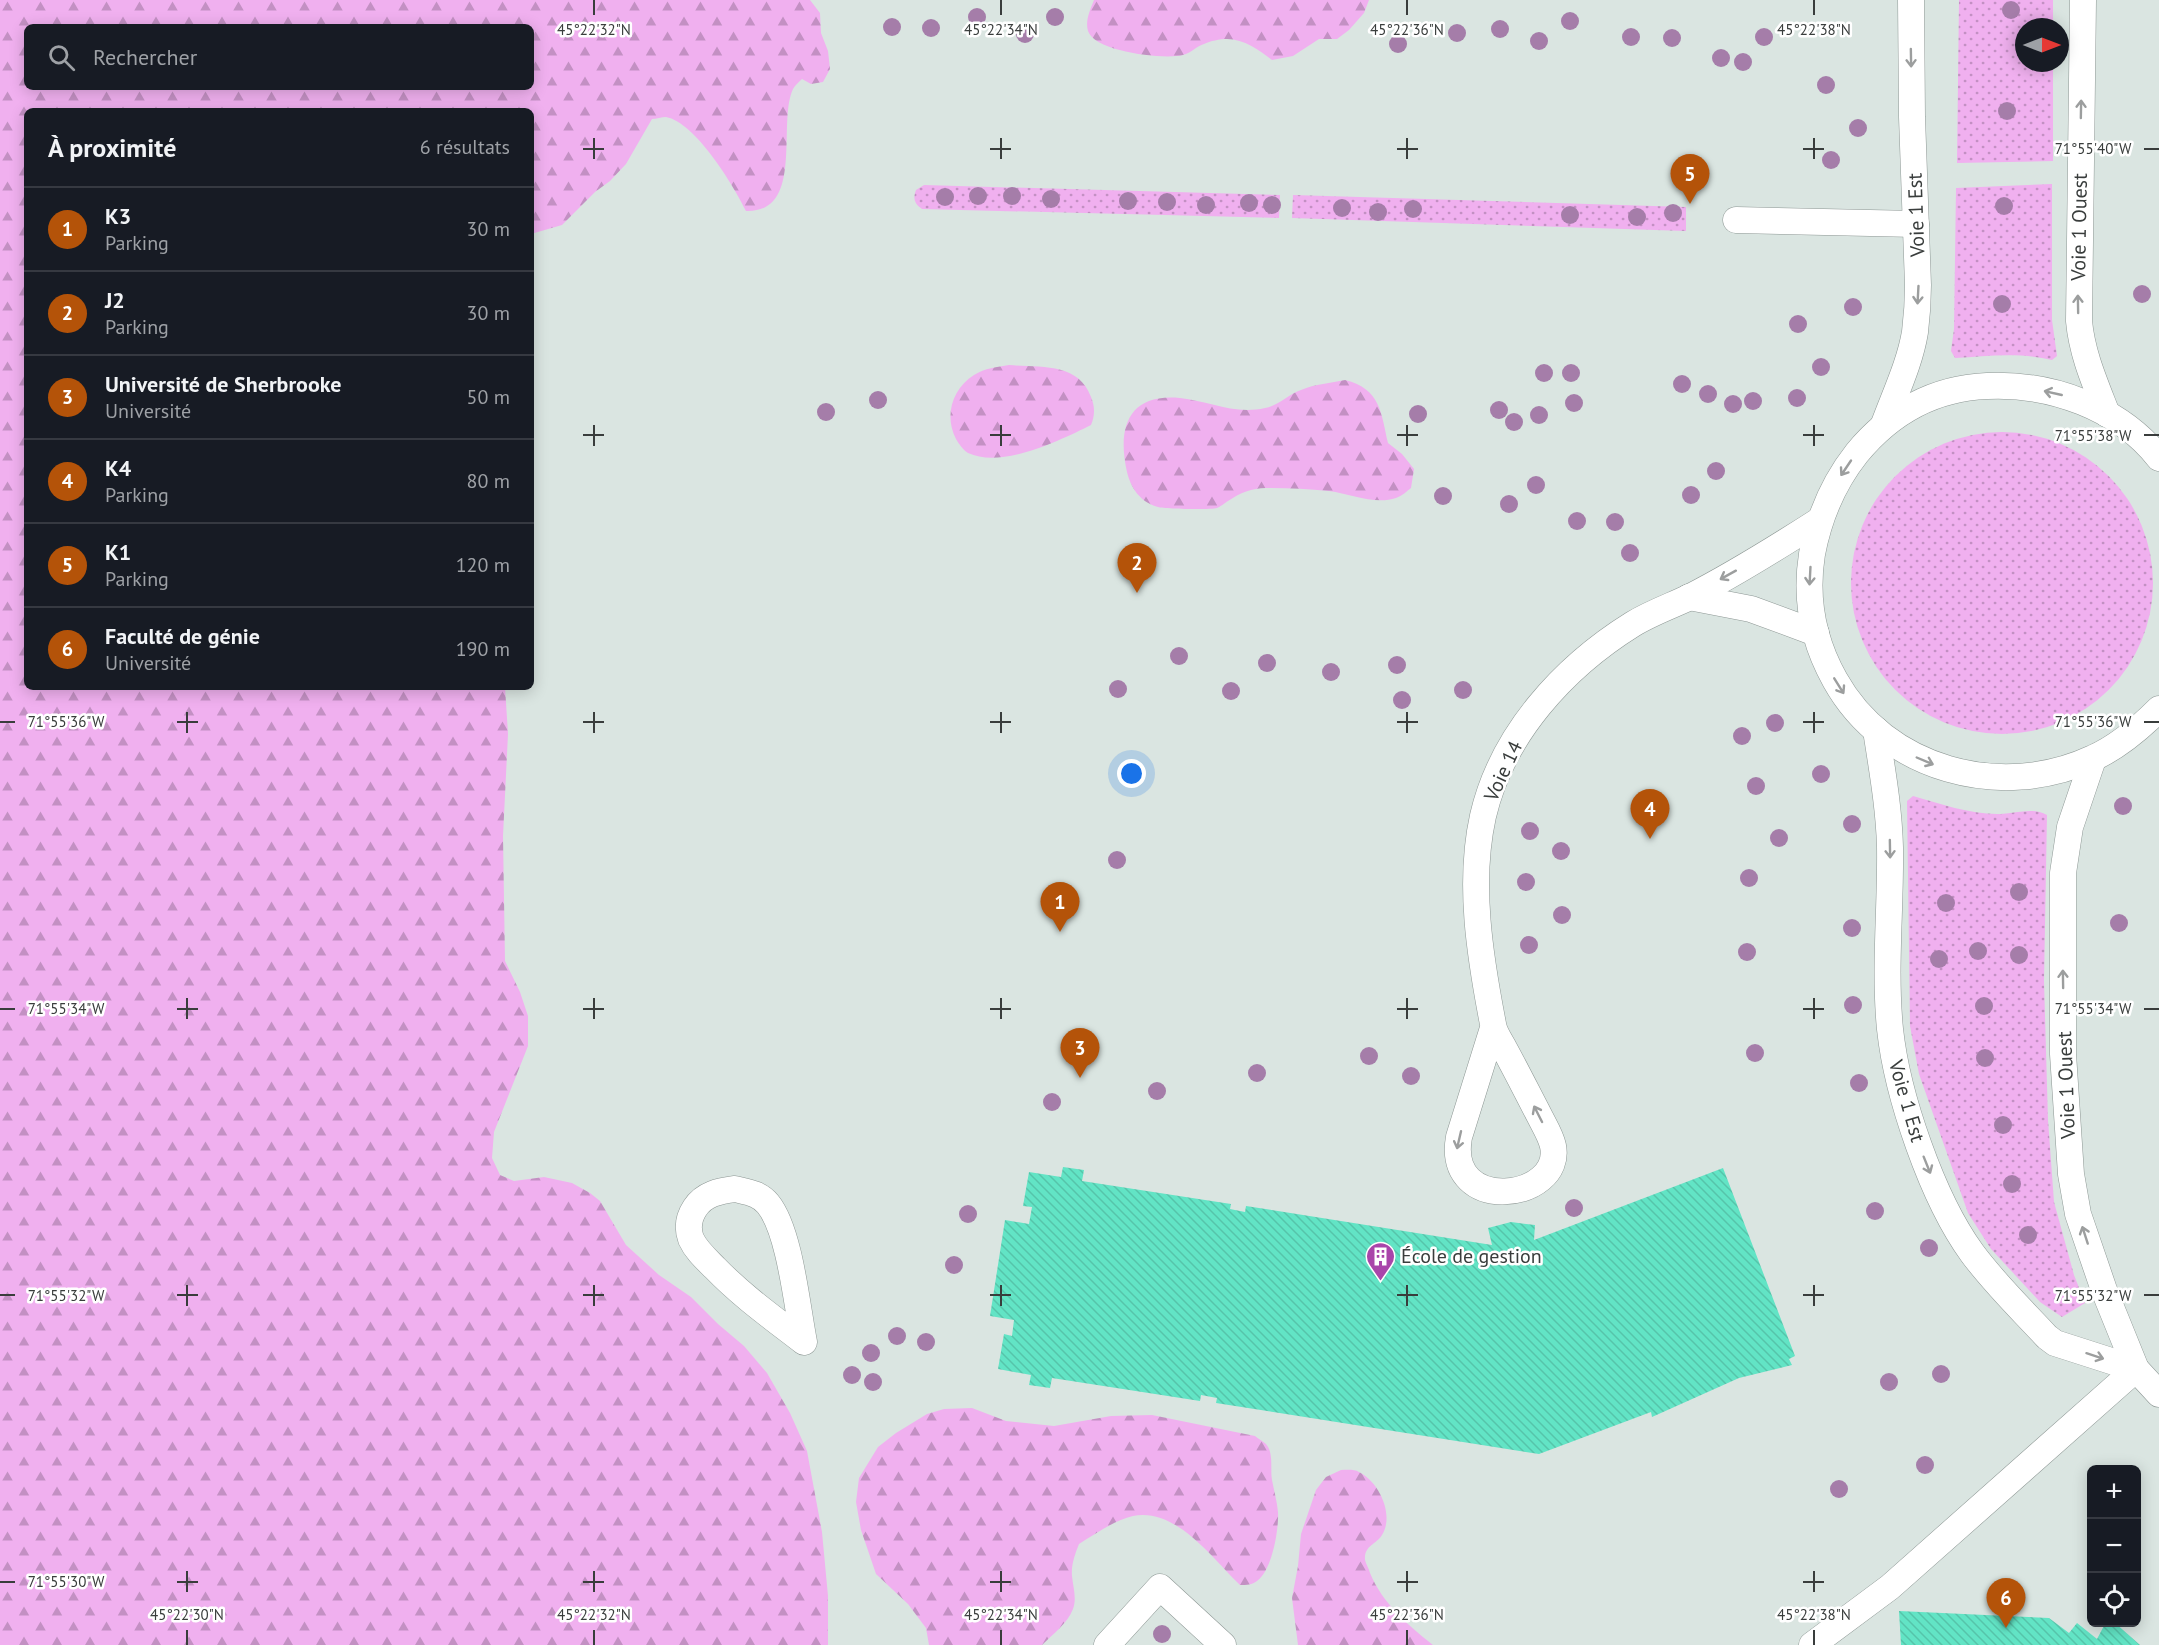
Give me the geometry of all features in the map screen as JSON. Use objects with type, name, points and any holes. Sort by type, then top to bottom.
[{"type":"lane","name":"Voie 1 Est","points":[[1884,424],[1904,372],[1915,333],[1918,285],[1912,117],[1911,0]]},
{"type":"lane","name":"Voie 1 Ouest","points":[[2083,0],[2080,339],[2107,414]]},
{"type":"lane","points":[[1736,220],[1916,224]]},
{"type":"lane","points":[[2159,458],[2142,439],[2107,414],[2088,404],[2046,391],[2025,387],[1981,386],[1926,398],[1884,424],[1846,468],[1820,520],[1809,584],[1810,606],[1816,633],[1829,670],[1840,689],[1853,707],[1876,730],[1903,750],[1923,760],[1965,774],[1987,777],[2027,777],[2049,773],[2093,759],[2127,738],[2159,710]]},
{"type":"lane","name":"Voie 14","points":[[1493,1028],[1459,1137],[1456,1155],[1460,1169],[1473,1184],[1490,1191],[1501,1191],[1532,1186],[1547,1173],[1554,1156],[1550,1136],[1493,1028],[1479,929],[1477,869],[1483,817],[1501,767],[1539,705],[1552,689],[1585,658],[1634,624],[1767,554],[1820,520]]},
{"type":"lane","points":[[1689,597],[1751,609],[1816,633]]},
{"type":"lane","name":"Voie 1 Est","points":[[1876,730],[1889,824],[1888,998],[1892,1046],[1902,1092],[1933,1179],[1949,1215],[1971,1252],[2047,1337],[2055,1342],[2136,1369]]},
{"type":"lane","name":"Voie 1 Ouest","points":[[2093,759],[2070,827],[2063,873],[2065,1102],[2071,1174],[2078,1214],[2104,1290],[2136,1369]]},
{"type":"lane","points":[[735,1189],[758,1195],[768,1204],[777,1219],[783,1239],[804,1342],[735,1288],[697,1247],[689,1227],[690,1216],[705,1197],[722,1190],[735,1189]]},
{"type":"lane","points":[[1812,1645],[1898,1580],[2136,1369],[2159,1394]]},
{"type":"lane","points":[[1107,1645],[1160,1587],[1223,1645]]},
{"type":"green space","points":[[0,0],[810,0],[820,13],[821,33],[828,51],[830,69],[823,82],[811,84],[802,79],[794,88],[789,104],[783,182],[776,198],[764,208],[746,211],[733,186],[701,142],[677,121],[666,117],[652,119],[626,164],[562,225],[534,233],[534,108],[24,108],[24,690],[505,690],[508,734],[503,836],[505,961],[520,992],[528,1016],[528,1046],[494,1132],[492,1158],[500,1175],[514,1181],[544,1177],[572,1183],[590,1193],[600,1201],[626,1245],[659,1275],[691,1297],[744,1346],[767,1373],[790,1413],[807,1451],[822,1532],[828,1596],[828,1645],[0,1645]]},
{"type":"green space","points":[[1094,0],[1369,0],[1364,13],[1349,30],[1337,39],[1319,39],[1293,56],[1272,60],[1257,49],[1233,39],[1209,42],[1186,54],[1174,56],[1147,55],[1116,49],[1093,38],[1088,31],[1088,19]]},
{"type":"green space","points":[[1959,0],[2053,0],[2053,18],[2015,18],[2015,72],[2053,72],[2053,161],[1957,163]]},
{"type":"green space","points":[[2052,184],[2052,320],[2057,356],[2052,360],[2016,355],[1955,358],[1951,351],[1954,329],[1956,188]]},
{"type":"green space","points":[[924,185],[1280,195],[1279,218],[922,209],[916,203],[915,196],[916,190]]},
{"type":"green space","points":[[1293,195],[1686,207],[1686,231],[1292,218]]},
{"type":"green space","points":[[1009,365],[1057,369],[1077,378],[1085,386],[1092,400],[1094,415],[1091,425],[1048,445],[1014,455],[982,457],[966,452],[952,430],[951,412],[955,395],[974,375],[987,369]]},
{"type":"green space","points":[[1345,380],[1366,389],[1373,396],[1381,412],[1388,443],[1402,454],[1414,469],[1411,488],[1398,497],[1380,500],[1329,491],[1261,488],[1242,493],[1217,508],[1169,508],[1158,507],[1146,502],[1131,484],[1124,456],[1126,428],[1130,417],[1148,401],[1180,398],[1232,409],[1254,410],[1274,405],[1306,388]]},
{"type":"green space","points":[[2002,432],[2031,435],[2060,444],[2086,458],[2109,476],[2127,499],[2141,525],[2150,554],[2153,583],[2150,612],[2141,641],[2127,667],[2109,690],[2086,708],[2060,722],[2031,731],[2002,734],[1973,731],[1944,722],[1918,708],[1895,690],[1877,667],[1863,641],[1854,612],[1851,583],[1854,554],[1863,525],[1877,499],[1895,476],[1918,458],[1944,444],[1973,435]]},
{"type":"green space","points":[[1913,796],[1979,813],[2001,814],[2031,811],[2047,815],[2044,981],[2048,1120],[2054,1202],[2074,1275],[2085,1303],[2062,1317],[2040,1302],[1991,1249],[1968,1213],[1919,1074],[1910,1026],[1907,801]]},
{"type":"green space","points":[[972,1408],[1006,1421],[1054,1426],[1111,1416],[1152,1415],[1255,1436],[1266,1444],[1270,1452],[1278,1512],[1276,1539],[1267,1568],[1255,1582],[1240,1585],[1206,1549],[1179,1527],[1164,1519],[1149,1515],[1133,1516],[1112,1524],[1079,1544],[1072,1568],[1075,1597],[1073,1609],[1063,1624],[1042,1645],[929,1645],[926,1628],[908,1604],[876,1574],[861,1530],[856,1502],[859,1478],[878,1447],[896,1433],[927,1414],[944,1409]]},
{"type":"green space","points":[[1341,1470],[1359,1472],[1366,1476],[1378,1490],[1385,1508],[1386,1527],[1380,1538],[1366,1551],[1365,1562],[1375,1584],[1389,1604],[1433,1645],[1298,1645],[1292,1598],[1301,1534],[1316,1490],[1326,1477]]},
{"type":"building","name":"École de gestion","points":[[1063,1167],[1084,1170],[1082,1181],[1231,1204],[1230,1209],[1245,1212],[1246,1206],[1492,1245],[1488,1228],[1511,1222],[1535,1225],[1534,1240],[1723,1168],[1795,1356],[1789,1359],[1792,1365],[1739,1378],[1652,1417],[1651,1412],[1539,1454],[1216,1403],[1217,1398],[1201,1395],[1200,1401],[1052,1378],[1050,1388],[1029,1385],[1031,1375],[998,1369],[1004,1334],[1012,1336],[1014,1320],[990,1316],[1005,1220],[1029,1224],[1032,1207],[1023,1206],[1029,1172],[1061,1177]]},
{"type":"building","points":[[1899,1611],[2049,1618],[2069,1633],[2077,1623],[2097,1639],[2103,1627],[2120,1627],[2140,1645],[1901,1645]]},
{"type":"place","name":"K1","points":[[1690,204]]},
{"type":"place","name":"J2","points":[[1137,593]]},
{"type":"place","name":"K4","points":[[1650,839]]},
{"type":"place","name":"K3","points":[[1060,932]]},
{"type":"place","name":"Université de Sherbrooke","points":[[1080,1078]]},
{"type":"place","name":"École de gestion","points":[[1380,1282]]},
{"type":"place","name":"Faculté de génie","points":[[2006,1628]]}]
